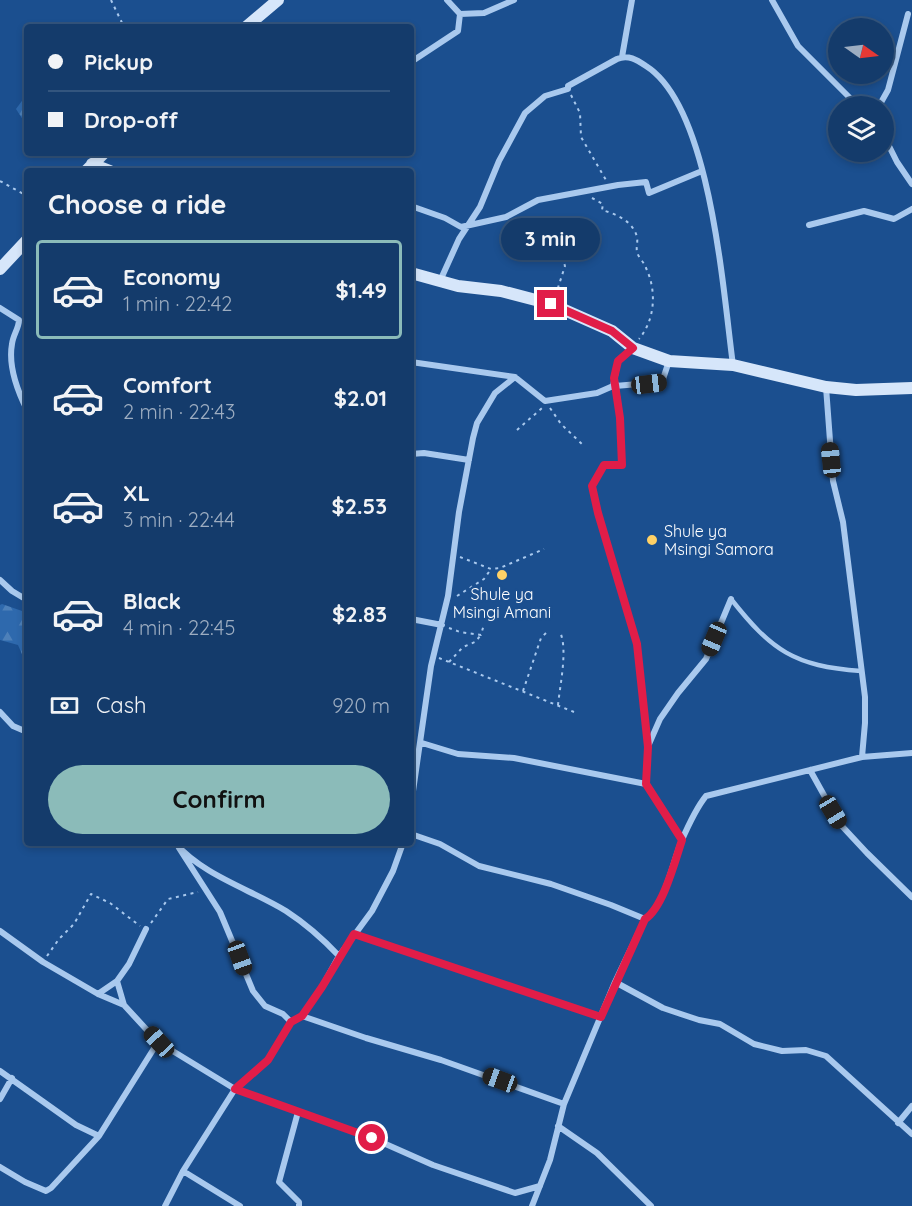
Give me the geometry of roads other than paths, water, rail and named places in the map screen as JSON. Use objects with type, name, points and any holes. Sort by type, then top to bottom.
[{"type":"street","points":[[250,24],[278,0]]},
{"type":"street","points":[[447,0],[460,14],[484,13],[514,0]]},
{"type":"street","points":[[622,57],[632,0]]},
{"type":"street","points":[[772,0],[798,46],[848,96]]},
{"type":"street","points":[[414,60],[458,31],[460,14]]},
{"type":"street","points":[[885,96],[908,14]]},
{"type":"street","points":[[414,56],[421,55]]},
{"type":"street","points":[[440,281],[459,239],[480,207],[499,161],[525,113],[545,96],[567,89],[568,86],[622,57],[634,58],[656,72],[664,82],[683,112],[693,135],[715,232],[733,365]]},
{"type":"street","points":[[89,168],[101,156]]},
{"type":"street","points":[[894,156],[912,184]]},
{"type":"street","points":[[414,207],[461,226],[469,225],[510,215],[538,200],[646,182],[649,193],[702,171]]},
{"type":"street","points":[[809,225],[864,211],[894,219],[912,209]]},
{"type":"street","points":[[0,268],[24,243]]},
{"type":"street","points":[[414,274],[458,286],[501,291],[552,304],[612,331],[633,348],[669,361],[733,365],[826,387],[856,390],[912,388]]},
{"type":"street","points":[[0,308],[19,320],[11,351],[14,375],[24,402]]},
{"type":"street","points":[[414,362],[515,377],[545,401],[597,393],[613,386],[618,361],[633,348]]},
{"type":"street","points":[[615,386],[662,382],[669,361]]},
{"type":"street","points":[[414,788],[434,656],[443,626],[459,512],[477,423],[495,393],[515,377]]},
{"type":"street","points":[[614,378],[622,465],[604,465],[592,486],[637,644],[648,747],[646,784],[682,840]]},
{"type":"street","points":[[826,387],[833,481],[843,522],[865,706],[862,757]]},
{"type":"street","points":[[414,454],[424,453],[469,460]]},
{"type":"street","points":[[0,580],[24,598]]},
{"type":"street","points":[[648,747],[660,719],[706,659],[731,599]]},
{"type":"street","points":[[414,620],[443,626]]},
{"type":"street","points":[[0,712],[13,726],[24,731]]},
{"type":"street","points":[[422,743],[458,754],[514,758],[646,784]]},
{"type":"street","points":[[532,1206],[550,1160],[564,1104],[615,982],[645,919],[660,899],[682,840],[699,805],[706,796],[862,757],[912,753]]},
{"type":"street","points":[[810,770],[840,824],[867,854],[912,897]]},
{"type":"street","points":[[414,835],[440,844],[479,866],[550,884],[611,904],[645,919]]},
{"type":"street","points":[[178,846],[200,863],[246,891],[285,910],[315,932],[339,956]]},
{"type":"street","points":[[178,846],[220,912],[253,991],[265,1006],[283,1014],[291,1022]]},
{"type":"street","points":[[165,1206],[183,1171],[235,1089],[268,1060],[291,1022],[302,1016],[322,987],[339,956],[372,910],[393,871],[402,846]]},
{"type":"street","points":[[98,994],[117,981],[129,964],[146,929]]},
{"type":"street","points":[[0,931],[43,962],[98,994],[124,1005],[159,1042],[235,1089],[372,1138],[433,1165],[515,1193],[540,1186]]},
{"type":"street","points":[[354,934],[601,1017]]},
{"type":"street","points":[[117,981],[124,1005]]},
{"type":"street","points":[[615,982],[663,1008],[699,1020],[720,1024],[754,1044],[782,1051],[806,1050],[826,1056],[898,1124],[912,1134]]},
{"type":"street","points":[[302,1016],[441,1060],[564,1104]]},
{"type":"street","points":[[0,1167],[46,1191],[60,1180],[99,1136],[159,1042]]},
{"type":"street","points":[[0,1071],[10,1081],[76,1125],[99,1136]]},
{"type":"street","points":[[0,1082],[10,1081]]},
{"type":"street","points":[[0,1099],[10,1081]]},
{"type":"street","points":[[898,1124],[912,1106]]},
{"type":"street","points":[[298,1112],[279,1182],[299,1202],[299,1206]]},
{"type":"street","points":[[558,1126],[597,1154],[647,1205]]},
{"type":"street","points":[[183,1171],[240,1206]]},
{"type":"lane","points":[[731,599],[751,625],[773,645],[793,657],[809,664],[861,671]]},
{"type":"place","name":"Shule ya Msingi Samora","points":[[652,540]]},
{"type":"place","name":"Shule ya Msingi Amani","points":[[502,575]]}]
